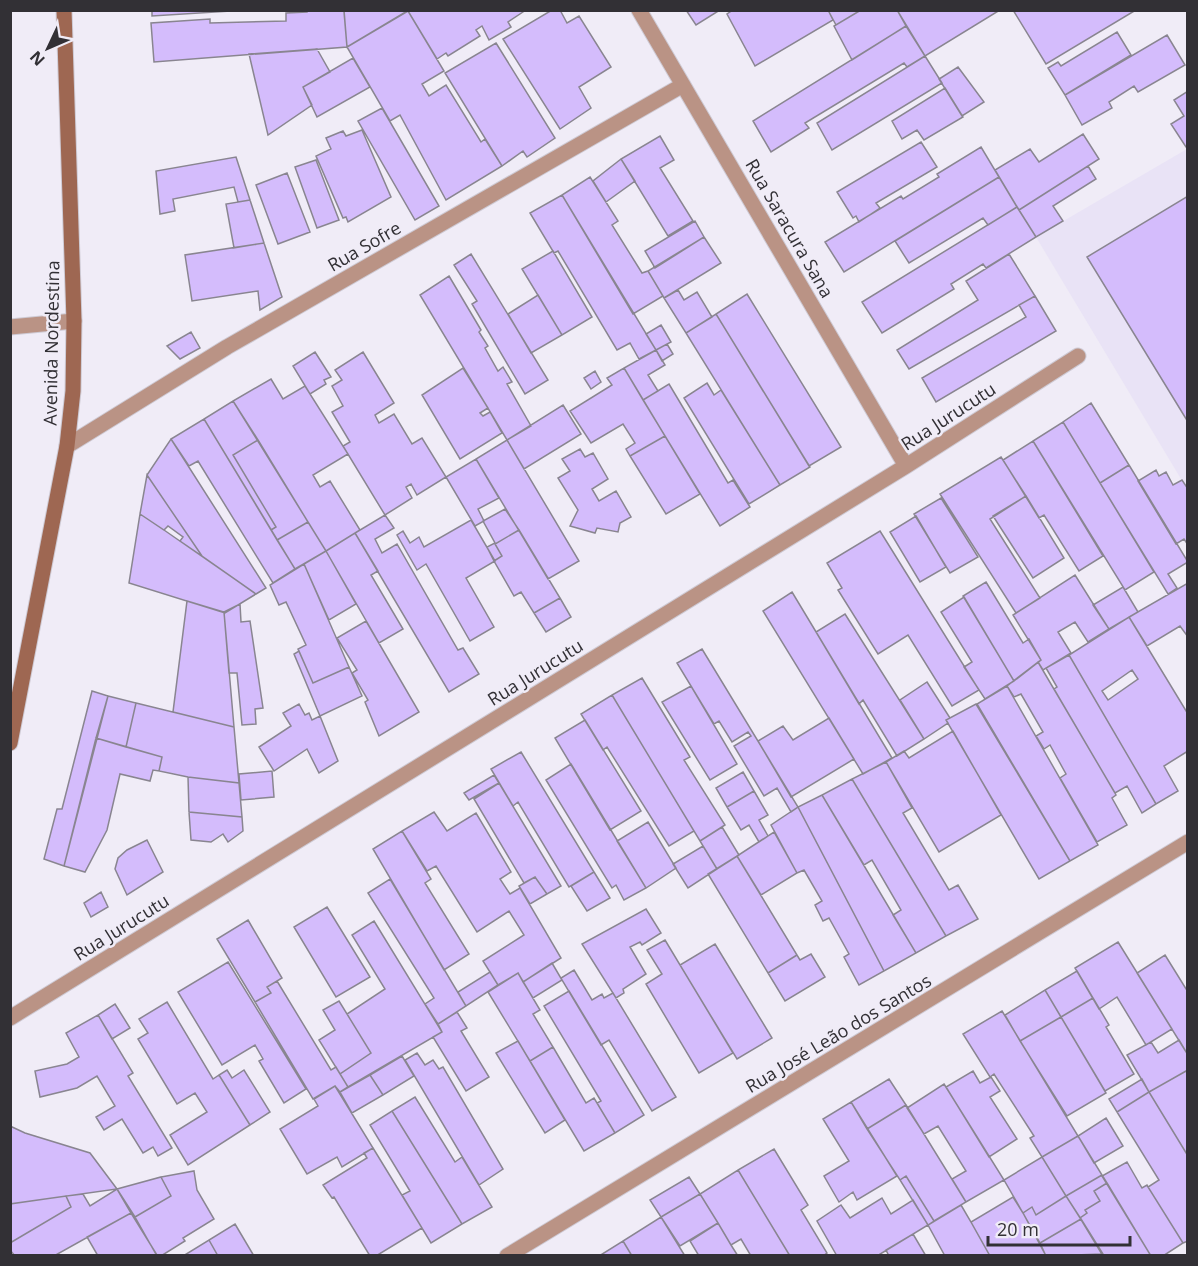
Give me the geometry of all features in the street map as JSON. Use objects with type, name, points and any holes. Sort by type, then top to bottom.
[{"type":"main road","name":"Avenida Nordestina","points":[[10,743],[67,446],[73,391],[74,321],[64,10]]},
{"type":"street","name":"Rua Saracura Sana","points":[[639,10],[906,466]]},
{"type":"street","name":"Rua Sofre","points":[[67,446],[227,347],[684,85]]},
{"type":"street","points":[[10,327],[74,321]]},
{"type":"street","name":"Rua Jurucutu","points":[[10,1018],[906,466],[1078,356]]},
{"type":"street","name":"Rua José Leão dos Santos","points":[[507,1256],[1188,843]]},
{"type":"shaded area","points":[[1187,149],[1187,489],[1036,237]]},
{"type":"building","points":[[152,10],[247,10],[152,16]]},
{"type":"building","points":[[307,10],[344,10],[347,47],[154,62],[151,23],[210,19],[210,23],[286,21],[286,13],[307,12]]},
{"type":"building","points":[[347,10],[409,10],[347,47],[344,12]]},
{"type":"building","points":[[526,10],[508,22],[511,27],[489,40],[482,26],[476,30],[480,36],[448,56],[446,53],[437,59],[408,11]]},
{"type":"building","points":[[552,10],[560,10],[567,23],[579,16],[611,67],[579,87],[591,108],[560,129],[503,39]]},
{"type":"building","points":[[686,10],[720,10],[696,25]]},
{"type":"building","points":[[733,10],[828,10],[833,20],[755,66],[727,14]]},
{"type":"building","points":[[828,10],[861,10],[836,25]]},
{"type":"building","points":[[861,10],[897,10],[906,26],[852,60],[834,26]]},
{"type":"building","points":[[897,10],[1000,10],[925,56]]},
{"type":"building","points":[[1013,10],[1136,10],[1046,64]]},
{"type":"building","points":[[408,11],[444,71],[422,84],[429,96],[446,85],[481,142],[485,139],[502,166],[446,200],[400,115],[390,121],[347,47]]},
{"type":"building","points":[[906,26],[925,56],[907,67],[904,63],[805,123],[809,128],[771,152],[753,121]]},
{"type":"building","points":[[1117,32],[1131,55],[1065,95],[1048,68],[1058,62],[1061,66]]},
{"type":"building","points":[[1167,35],[1185,65],[1138,92],[1134,86],[1109,102],[1112,108],[1082,125],[1065,95]]},
{"type":"building","points":[[496,43],[555,138],[527,157],[523,151],[502,166],[445,73]]},
{"type":"building","points":[[317,49],[330,72],[303,87],[312,105],[268,135],[249,54]]},
{"type":"building","points":[[925,56],[942,83],[832,150],[817,123]]},
{"type":"building","points":[[353,58],[370,87],[317,117],[303,87]]},
{"type":"building","points":[[958,67],[984,102],[962,116],[939,79]]},
{"type":"building","points":[[945,88],[963,117],[924,140],[917,130],[902,139],[892,121]]},
{"type":"building","points":[[1188,91],[1188,147],[1186,147],[1171,124],[1184,116],[1174,100]]},
{"type":"building","points":[[382,108],[439,206],[415,220],[358,121]]},
{"type":"building","points":[[362,130],[391,197],[348,222],[346,217],[343,218],[316,156],[331,149],[326,138],[343,131],[346,136]]},
{"type":"building","points":[[1083,134],[1099,159],[1019,210],[995,170],[1030,149],[1039,162]]},
{"type":"building","points":[[660,136],[674,160],[660,168],[693,221],[668,236],[621,159]]},
{"type":"building","points":[[921,142],[937,167],[876,203],[880,208],[859,222],[856,216],[853,218],[837,192]]},
{"type":"building","points":[[981,147],[999,177],[844,272],[825,242],[901,196],[903,199],[939,177],[937,174]]},
{"type":"building","points":[[236,157],[250,200],[238,202],[234,187],[173,199],[175,211],[160,214],[156,171]]},
{"type":"building","points":[[621,159],[635,181],[606,202],[593,181]]},
{"type":"building","points":[[316,160],[339,220],[317,228],[295,167]]},
{"type":"building","points":[[1088,166],[1096,179],[1053,206],[1063,221],[1036,237],[1019,210]]},
{"type":"building","points":[[287,173],[310,232],[278,244],[256,185]]},
{"type":"building","points":[[590,177],[618,221],[612,225],[642,273],[648,271],[663,296],[633,314],[562,195]]},
{"type":"building","points":[[999,177],[1017,207],[988,225],[983,218],[909,263],[895,241]]},
{"type":"building","points":[[562,195],[656,350],[639,359],[630,343],[617,350],[558,251],[554,253],[530,213]]},
{"type":"building","points":[[1188,196],[1188,422],[1087,257]]},
{"type":"building","points":[[250,200],[264,243],[234,248],[226,204]]},
{"type":"building","points":[[1017,207],[1036,237],[986,268],[983,264],[951,284],[954,289],[882,333],[862,302]]},
{"type":"building","points":[[695,221],[704,237],[655,268],[645,251]]},
{"type":"building","points":[[704,237],[721,263],[664,298],[648,271]]},
{"type":"building","points":[[264,243],[282,297],[260,310],[258,291],[192,301],[185,255]]},
{"type":"building","points":[[553,251],[592,317],[562,335],[522,269]]},
{"type":"building","points":[[471,254],[548,380],[525,394],[472,304],[477,301],[454,265]]},
{"type":"building","points":[[1009,254],[1035,296],[909,369],[897,350],[978,300],[966,281]]},
{"type":"building","points":[[449,276],[481,330],[479,332],[488,346],[485,348],[498,371],[503,367],[512,382],[507,384],[531,426],[507,440],[420,295]]},
{"type":"building","points":[[678,290],[684,300],[697,292],[712,317],[686,333],[664,298]]},
{"type":"building","points":[[747,294],[841,447],[809,466],[716,314]]},
{"type":"building","points":[[538,295],[562,335],[531,353],[508,314]]},
{"type":"building","points":[[1035,296],[1056,331],[936,402],[922,378],[1026,317],[1019,305]]},
{"type":"building","points":[[716,314],[810,467],[780,485],[686,333]]},
{"type":"building","points":[[661,325],[671,342],[656,350],[646,334]]},
{"type":"building","points":[[191,332],[200,348],[180,359],[167,346]]},
{"type":"building","points":[[667,344],[673,354],[662,361],[656,350]]},
{"type":"building","points":[[656,350],[665,365],[648,375],[658,391],[643,400],[624,368]]},
{"type":"building","points":[[315,352],[331,377],[324,380],[326,384],[310,394],[293,366]]},
{"type":"building","points":[[363,352],[394,403],[375,415],[379,423],[394,414],[412,444],[422,438],[446,477],[417,495],[411,484],[406,487],[412,498],[385,515],[343,446],[350,442],[332,412],[343,406],[332,386],[342,380],[335,370]]},
{"type":"building","points":[[463,368],[488,408],[480,413],[483,416],[490,412],[502,433],[460,459],[422,395]]},
{"type":"building","points":[[624,368],[665,436],[630,456],[626,449],[635,443],[623,424],[591,443],[570,411],[612,385],[607,378]]},
{"type":"building","points":[[595,371],[601,382],[591,389],[584,378]]},
{"type":"building","points":[[271,379],[283,399],[305,386],[348,454],[313,475],[320,487],[330,481],[360,530],[326,551],[233,401]]},
{"type":"building","points":[[707,383],[714,395],[721,390],[780,485],[749,504],[684,398]]},
{"type":"building","points":[[669,384],[728,483],[733,480],[750,507],[720,526],[643,400]]},
{"type":"building","points":[[233,401],[258,440],[233,455],[276,527],[271,530],[204,419]]},
{"type":"building","points":[[1091,403],[1129,465],[1100,483],[1063,422]]},
{"type":"building","points":[[563,405],[581,434],[524,469],[507,440]]},
{"type":"building","points":[[204,419],[295,569],[273,583],[198,461],[189,466],[171,439]]},
{"type":"building","points":[[1063,422],[1154,572],[1125,590],[1033,441]]},
{"type":"building","points":[[665,436],[700,494],[666,514],[630,456]]},
{"type":"building","points":[[171,439],[266,588],[256,594],[202,556],[147,475]]},
{"type":"building","points":[[258,440],[308,522],[277,540],[271,530],[276,527],[233,455]]},
{"type":"building","points":[[507,440],[579,561],[548,579],[476,459]]},
{"type":"building","points":[[1033,441],[1103,556],[1079,571],[1044,515],[1039,518],[1003,460]]},
{"type":"building","points":[[580,449],[585,457],[593,453],[608,479],[592,489],[599,501],[616,491],[631,517],[620,523],[618,532],[597,528],[595,533],[570,526],[578,510],[558,478],[570,471],[562,459]]},
{"type":"building","points":[[1001,457],[1026,496],[990,519],[1040,598],[1016,613],[940,494]]},
{"type":"building","points":[[476,459],[499,498],[478,509],[484,521],[475,526],[446,477]]},
{"type":"building","points":[[1129,465],[1188,562],[1168,574],[1177,588],[1168,594],[1100,483]]},
{"type":"building","points":[[1156,470],[1159,476],[1166,472],[1173,485],[1182,480],[1188,489],[1188,545],[1184,539],[1176,544],[1138,481]]},
{"type":"building","points":[[147,475],[202,556],[180,541],[183,537],[168,526],[164,530],[140,514]]},
{"type":"building","points":[[1026,496],[1064,558],[1033,578],[993,516]]},
{"type":"building","points":[[941,498],[978,557],[950,573],[914,514]]},
{"type":"building","points":[[505,509],[519,530],[495,544],[502,556],[494,561],[487,547],[495,543],[483,521]]},
{"type":"building","points":[[140,514],[256,594],[225,613],[129,583]]},
{"type":"building","points":[[385,515],[394,528],[375,539],[382,553],[397,544],[458,650],[463,648],[479,674],[449,692],[355,533]]},
{"type":"building","points":[[916,516],[946,567],[920,582],[890,532]]},
{"type":"building","points":[[471,520],[495,561],[466,578],[494,627],[470,641],[426,564],[417,570],[397,535],[403,531],[410,543],[419,537],[424,547]]},
{"type":"building","points":[[308,522],[326,551],[295,569],[277,540]]},
{"type":"building","points":[[519,530],[560,598],[534,613],[521,592],[514,596],[494,561],[502,556],[495,544]]},
{"type":"building","points":[[880,531],[979,690],[952,706],[908,635],[878,654],[838,590],[842,588],[827,563]]},
{"type":"building","points":[[355,533],[378,571],[371,575],[403,629],[379,643],[326,551]]},
{"type":"building","points":[[326,551],[356,604],[329,620],[304,564]]},
{"type":"building","points":[[304,564],[349,667],[313,683],[298,649],[306,645],[286,602],[279,605],[270,585]]},
{"type":"building","points":[[1075,575],[1109,629],[1088,642],[1075,622],[1058,632],[1071,653],[1043,670],[1038,662],[1041,660],[1013,615]]},
{"type":"building","points":[[986,582],[1023,643],[1029,639],[1041,660],[1014,681],[963,596]]},
{"type":"building","points":[[1188,583],[1188,637],[1180,626],[1147,646],[1129,617]]},
{"type":"building","points":[[1123,587],[1138,612],[1109,629],[1093,605]]},
{"type":"building","points":[[792,592],[892,758],[863,774],[763,611]]},
{"type":"building","points":[[964,597],[1014,681],[985,699],[964,667],[972,662],[941,612]]},
{"type":"building","points":[[560,598],[571,617],[546,632],[534,613]]},
{"type":"building","points":[[187,601],[224,612],[234,727],[173,712]]},
{"type":"building","points":[[240,604],[241,622],[250,621],[263,708],[255,709],[256,724],[242,725],[237,673],[229,673],[224,612]]},
{"type":"building","points":[[845,614],[924,739],[897,756],[863,700],[859,704],[816,632]]},
{"type":"building","points":[[1129,617],[1188,714],[1188,751],[1164,766],[1178,791],[1156,804],[1069,655]],"holes":[[[1132,670],[1138,679],[1108,700],[1102,691]]]},
{"type":"building","points":[[366,621],[419,712],[379,736],[365,702],[368,700],[352,673],[357,670],[337,638]]},
{"type":"building","points":[[702,649],[798,807],[791,812],[777,788],[764,796],[734,746],[751,736],[748,732],[732,742],[719,721],[714,724],[677,663]]},
{"type":"building","points":[[299,651],[313,683],[349,667],[362,696],[320,716],[294,654]]},
{"type":"building","points":[[1069,655],[1156,804],[1142,813],[1127,786],[1115,793],[1054,689],[1057,687],[1046,668]]},
{"type":"building","points":[[1038,662],[1115,793],[1116,795],[1112,798],[1127,825],[1097,842],[1060,778],[1066,774],[1050,745],[1044,749],[1036,736],[1043,732],[1021,694],[1014,697],[1007,686]]},
{"type":"building","points":[[642,678],[690,757],[684,760],[725,825],[700,841],[612,695]]},
{"type":"building","points":[[927,682],[950,718],[946,720],[948,723],[924,739],[900,700]]},
{"type":"building","points":[[691,686],[737,764],[710,780],[662,702]]},
{"type":"building","points":[[1007,686],[1098,845],[1070,861],[977,704]]},
{"type":"building","points":[[92,691],[108,696],[64,866],[44,859],[57,809],[62,809]]},
{"type":"building","points":[[612,695],[694,831],[669,846],[607,747],[603,750],[581,714]]},
{"type":"building","points":[[108,696],[136,703],[126,747],[96,738]]},
{"type":"building","points":[[136,703],[234,727],[239,783],[159,771],[162,757],[126,747]]},
{"type":"building","points":[[299,704],[305,715],[309,713],[312,720],[320,716],[338,761],[319,773],[307,749],[274,771],[259,747],[291,726],[283,713]]},
{"type":"building","points":[[976,704],[1070,861],[1039,879],[946,720]]},
{"type":"building","points":[[829,718],[854,759],[791,797],[758,741],[783,726],[793,740]]},
{"type":"building","points":[[585,720],[641,811],[610,830],[555,738]]},
{"type":"building","points":[[953,731],[1001,815],[939,852],[886,762],[904,751],[909,758]]},
{"type":"building","points":[[96,738],[162,757],[159,771],[153,770],[150,781],[120,774],[107,830],[85,872],[64,866]]},
{"type":"building","points":[[521,752],[594,872],[569,887],[518,802],[513,806],[491,769]]},
{"type":"building","points":[[886,762],[912,808],[903,813],[949,890],[958,885],[978,919],[946,936],[852,779]]},
{"type":"building","points":[[571,764],[646,888],[624,900],[616,885],[612,888],[546,780]]},
{"type":"building","points":[[272,771],[274,797],[241,800],[239,774]]},
{"type":"building","points":[[743,772],[754,791],[727,807],[716,788]]},
{"type":"building","points":[[494,775],[499,783],[469,800],[464,793]]},
{"type":"building","points":[[188,777],[239,783],[242,817],[189,812]]},
{"type":"building","points":[[852,779],[946,936],[916,953],[893,915],[901,910],[872,860],[864,865],[822,795]]},
{"type":"building","points":[[499,783],[561,886],[547,894],[535,877],[524,883],[474,799]]},
{"type":"building","points":[[754,791],[768,815],[759,820],[768,836],[759,842],[749,825],[741,830],[727,807]]},
{"type":"building","points":[[822,795],[916,953],[884,971],[798,807]]},
{"type":"building","points":[[798,807],[884,971],[859,985],[844,957],[849,954],[829,918],[823,921],[815,905],[822,901],[804,870],[797,873],[771,825]]},
{"type":"building","points":[[189,812],[242,817],[243,831],[228,842],[223,834],[211,842],[191,840]]},
{"type":"building","points":[[434,812],[447,831],[476,813],[511,872],[500,879],[510,894],[520,888],[561,958],[523,982],[518,973],[498,985],[483,961],[524,935],[509,911],[477,932],[436,866],[427,871],[402,831]]},
{"type":"building","points":[[648,822],[676,868],[646,888],[617,841]]},
{"type":"building","points":[[722,827],[739,855],[717,869],[700,841]]},
{"type":"building","points":[[402,831],[431,879],[425,883],[469,954],[444,970],[373,849]]},
{"type":"building","points":[[774,832],[797,873],[761,895],[737,856]]},
{"type":"building","points":[[147,840],[163,872],[127,895],[115,869],[118,858],[127,850]]},
{"type":"building","points":[[703,846],[717,869],[688,888],[673,864]]},
{"type":"building","points":[[737,856],[797,955],[768,973],[708,874]]},
{"type":"building","points":[[594,872],[610,898],[587,911],[571,886]]},
{"type":"building","points":[[535,877],[547,894],[530,904],[519,886]]},
{"type":"building","points":[[390,879],[466,1006],[438,1024],[425,1004],[434,998],[368,893]]},
{"type":"building","points":[[101,892],[108,907],[91,917],[84,903]]},
{"type":"building","points":[[327,907],[370,977],[336,997],[294,927]]},
{"type":"building","points":[[646,909],[661,933],[642,945],[640,942],[630,947],[646,974],[623,989],[624,993],[616,998],[582,944]]},
{"type":"building","points":[[248,920],[282,978],[267,987],[271,993],[255,1002],[217,939]]},
{"type":"building","points":[[374,921],[442,1032],[348,1087],[340,1074],[371,1053],[347,1014],[385,989],[352,935]]},
{"type":"building","points":[[665,940],[733,1053],[699,1073],[646,984],[662,974],[647,950]]},
{"type":"building","points":[[1118,942],[1172,1029],[1146,1045],[1117,997],[1099,1009],[1075,968]]},
{"type":"building","points":[[715,944],[772,1038],[737,1059],[680,965]]},
{"type":"building","points":[[811,954],[825,977],[785,1001],[768,973],[797,955],[800,960]]},
{"type":"building","points":[[1165,955],[1188,992],[1188,1055],[1137,973]]},
{"type":"building","points":[[228,962],[306,1089],[284,1103],[259,1061],[263,1059],[255,1045],[222,1065],[178,992]]},
{"type":"building","points":[[552,963],[562,980],[533,998],[523,982]]},
{"type":"building","points":[[574,970],[592,1000],[602,994],[604,998],[613,993],[676,1097],[652,1111],[609,1040],[601,1045],[562,980],[561,978]]},
{"type":"building","points":[[1077,971],[1093,998],[1061,1017],[1045,990]]},
{"type":"building","points":[[490,972],[498,985],[466,1006],[458,992]]},
{"type":"building","points":[[518,973],[540,1010],[533,1014],[553,1047],[530,1061],[488,992]]},
{"type":"building","points":[[277,981],[331,1070],[336,1067],[348,1087],[340,1092],[335,1086],[313,1099],[255,1002],[271,993],[267,987]]},
{"type":"building","points":[[1045,990],[1061,1017],[1020,1041],[1005,1015]]},
{"type":"building","points":[[569,991],[644,1115],[615,1133],[597,1103],[601,1101],[544,1006]]},
{"type":"building","points":[[1093,998],[1109,1025],[1106,1027],[1134,1074],[1105,1091],[1061,1017]]},
{"type":"building","points":[[339,1001],[371,1053],[340,1074],[319,1040],[335,1030],[323,1010]]},
{"type":"building","points":[[167,1002],[213,1079],[219,1075],[250,1125],[188,1165],[170,1135],[207,1112],[195,1093],[177,1104],[138,1039],[148,1033],[139,1019]]},
{"type":"building","points":[[115,1004],[130,1028],[112,1039],[98,1015]]},
{"type":"building","points":[[1002,1011],[1078,1136],[1042,1157],[1030,1138],[1034,1136],[994,1074],[990,1077],[963,1034]]},
{"type":"building","points":[[457,1012],[467,1028],[461,1031],[489,1077],[466,1091],[433,1037],[442,1032],[438,1024]]},
{"type":"building","points":[[98,1015],[133,1073],[128,1076],[172,1148],[158,1156],[153,1147],[143,1153],[122,1119],[104,1130],[96,1117],[115,1106],[97,1076],[77,1088],[40,1097],[35,1071],[67,1064],[79,1057],[66,1033]]},
{"type":"building","points":[[1061,1017],[1106,1093],[1067,1116],[1020,1041]]},
{"type":"building","points":[[1179,1040],[1188,1055],[1188,1070],[1149,1092],[1127,1055],[1151,1042],[1158,1053]]},
{"type":"building","points":[[518,1041],[565,1120],[545,1133],[496,1053]]},
{"type":"building","points":[[553,1047],[586,1103],[594,1098],[615,1133],[584,1151],[530,1061]]},
{"type":"building","points":[[417,1053],[425,1065],[433,1060],[439,1069],[443,1067],[503,1169],[479,1185],[405,1060]]},
{"type":"building","points":[[402,1056],[414,1076],[383,1095],[370,1075]]},
{"type":"building","points":[[227,1070],[232,1078],[244,1070],[270,1112],[250,1125],[219,1075]]},
{"type":"building","points":[[973,1071],[980,1083],[991,1077],[1000,1091],[990,1097],[1017,1139],[989,1157],[946,1087]]},
{"type":"building","points":[[1186,1071],[1188,1073],[1188,1156],[1149,1092]]},
{"type":"building","points":[[370,1075],[383,1095],[352,1113],[340,1092]]},
{"type":"building","points":[[889,1079],[906,1105],[867,1129],[851,1102]]},
{"type":"building","points":[[1142,1079],[1149,1092],[1117,1112],[1109,1099]]},
{"type":"building","points":[[944,1084],[1004,1180],[966,1202],[952,1179],[966,1171],[938,1126],[924,1134],[907,1108]]},
{"type":"building","points":[[335,1086],[373,1148],[342,1167],[337,1157],[307,1174],[280,1129],[318,1106],[314,1099]]},
{"type":"building","points":[[1149,1092],[1188,1156],[1188,1241],[1183,1243],[1148,1187],[1159,1180],[1117,1112]]},
{"type":"building","points":[[415,1097],[455,1162],[462,1157],[492,1207],[462,1224],[392,1111]]},
{"type":"building","points":[[851,1102],[897,1176],[857,1200],[853,1192],[839,1202],[824,1176],[849,1161],[823,1119]]},
{"type":"building","points":[[906,1105],[966,1202],[934,1221],[906,1176],[900,1180],[867,1129]]},
{"type":"building","points":[[392,1111],[462,1224],[431,1243],[402,1195],[410,1191],[370,1125]]},
{"type":"building","points":[[1106,1118],[1123,1146],[1094,1163],[1078,1136]]},
{"type":"building","points":[[10,1126],[25,1133],[90,1153],[117,1189],[10,1204]]},
{"type":"building","points":[[1078,1136],[1102,1175],[1066,1196],[1042,1157]]},
{"type":"building","points":[[373,1148],[422,1228],[376,1256],[370,1256],[334,1197],[332,1198],[323,1185],[367,1158],[364,1153]]},
{"type":"building","points":[[774,1149],[808,1205],[801,1210],[827,1253],[823,1256],[790,1256],[738,1170]]},
{"type":"building","points":[[1042,1157],[1066,1196],[1036,1215],[1032,1207],[1023,1213],[1004,1180]]},
{"type":"building","points":[[1127,1162],[1142,1188],[1147,1185],[1183,1243],[1163,1256],[1151,1256],[1102,1176]]},
{"type":"building","points":[[738,1170],[790,1256],[751,1256],[741,1239],[731,1245],[700,1194]]},
{"type":"building","points":[[194,1171],[197,1190],[214,1219],[183,1238],[185,1241],[161,1256],[157,1256],[135,1217],[171,1196],[161,1177]]},
{"type":"building","points":[[1102,1175],[1107,1183],[1094,1191],[1100,1201],[1085,1210],[1087,1213],[1080,1218],[1066,1196]]},
{"type":"building","points":[[906,1176],[934,1221],[928,1225],[900,1180]]},
{"type":"building","points":[[161,1177],[171,1196],[135,1217],[117,1189]]},
{"type":"building","points":[[689,1177],[700,1194],[661,1217],[650,1200]]},
{"type":"building","points":[[1107,1183],[1151,1256],[1103,1256],[1080,1218],[1087,1213],[1085,1210],[1100,1201],[1094,1191]]},
{"type":"building","points":[[117,1189],[131,1213],[54,1256],[15,1256],[10,1250],[10,1243],[71,1207],[66,1196],[83,1194],[90,1206]]},
{"type":"building","points":[[700,1194],[718,1223],[680,1246],[661,1217]]},
{"type":"building","points":[[66,1196],[71,1207],[10,1243],[10,1204]]},
{"type":"building","points":[[1066,1196],[1081,1219],[1040,1243],[1023,1213],[1032,1207],[1036,1215]]},
{"type":"building","points":[[1013,1197],[1046,1256],[990,1256],[971,1222]]},
{"type":"building","points":[[882,1198],[891,1214],[913,1200],[928,1225],[877,1256],[837,1256],[817,1221],[841,1205],[850,1218]]},
{"type":"building","points":[[961,1205],[990,1256],[945,1256],[928,1225]]},
{"type":"building","points":[[131,1213],[157,1255],[98,1256],[87,1237]]},
{"type":"building","points":[[661,1217],[685,1256],[632,1256],[623,1241]]},
{"type":"building","points":[[1081,1219],[1103,1254],[1046,1256],[1040,1243]]},
{"type":"building","points":[[718,1223],[738,1256],[699,1256],[690,1241]]},
{"type":"building","points":[[235,1224],[254,1256],[218,1256],[209,1240]]},
{"type":"building","points":[[913,1234],[926,1256],[889,1256],[886,1250]]},
{"type":"building","points":[[209,1240],[218,1256],[183,1256]]},
{"type":"building","points":[[623,1241],[632,1256],[599,1256]]}]
